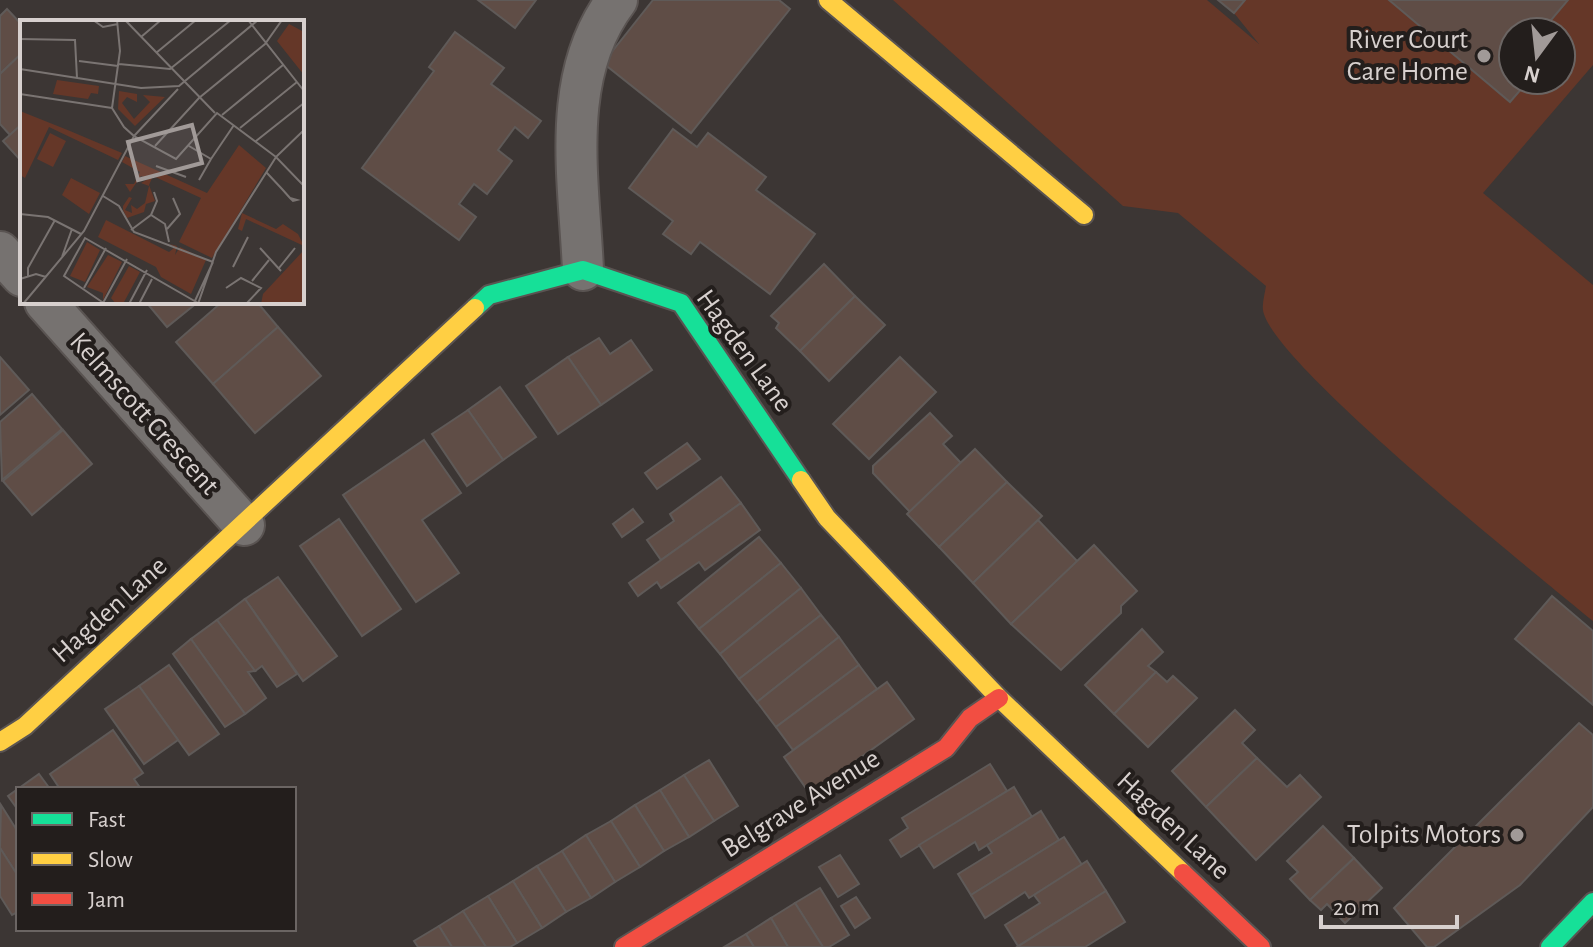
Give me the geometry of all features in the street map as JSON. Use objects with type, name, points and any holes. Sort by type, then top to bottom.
[{"type":"main road","points":[[828,0],[1084,215]]},
{"type":"main road","name":"Hagden Lane","points":[[0,742],[25,726],[489,295],[583,270],[681,303],[827,518],[999,698],[1261,947]]},
{"type":"main road","name":"Belgrave Avenue","points":[[624,947],[946,748],[970,718],[999,698]]},
{"type":"main road","points":[[1550,947],[1591,910]]},
{"type":"street","points":[[583,270],[577,141],[580,76],[597,26],[617,0]]},
{"type":"street","points":[[0,252],[20,274]]},
{"type":"street","name":"Kelmscott Crescent","points":[[47,304],[244,525]]},
{"type":"shaded area","points":[[893,0],[1207,0],[1259,44],[1234,13],[1245,0],[1389,0],[1497,91],[1497,96],[1503,96],[1510,102],[1515,96],[1566,96],[1483,193],[1593,285],[1593,621],[1467,517],[1310,374],[1277,336],[1263,310],[1266,286],[1178,213],[1123,206]]},
{"type":"shaded area","points":[[1568,0],[1593,0],[1593,65],[1577,84],[1577,16],[1554,16]]},
{"type":"building","points":[[478,0],[536,0],[515,28]]},
{"type":"building","points":[[653,0],[779,0],[790,9],[691,133],[603,63]]},
{"type":"building","points":[[1218,0],[1245,0],[1234,13]]},
{"type":"building","name":"River Court Care Home","points":[[1389,0],[1568,0],[1554,16],[1497,16],[1497,91]]},
{"type":"building","points":[[7,9],[20,23],[20,55],[0,74],[0,16]]},
{"type":"building","points":[[455,32],[504,68],[491,84],[541,121],[528,138],[515,127],[498,150],[512,161],[487,194],[474,184],[459,204],[476,217],[459,240],[362,168],[434,71],[429,67]]},
{"type":"building","points":[[20,55],[20,126],[10,135],[0,124],[0,74]]},
{"type":"building","points":[[20,126],[20,160],[3,141]]},
{"type":"building","points":[[673,129],[697,147],[708,133],[766,177],[756,190],[815,234],[770,294],[700,242],[691,254],[663,234],[673,221],[629,188]]},
{"type":"building","points":[[824,264],[855,296],[800,351],[776,328],[779,323],[771,316]]},
{"type":"building","points":[[855,296],[885,325],[829,381],[800,351]]},
{"type":"building","points":[[148,304],[196,304],[167,327]]},
{"type":"building","points":[[220,304],[259,304],[278,327],[213,384],[176,342]]},
{"type":"building","points":[[278,327],[321,376],[255,433],[213,384]]},
{"type":"building","points":[[599,338],[610,354],[631,340],[652,370],[601,405],[568,357]]},
{"type":"building","points":[[0,357],[29,390],[0,415]]},
{"type":"building","points":[[568,357],[601,405],[558,434],[526,386]]},
{"type":"building","points":[[900,357],[936,392],[869,459],[833,424]]},
{"type":"building","points":[[500,387],[536,437],[503,460],[468,410]]},
{"type":"building","points":[[32,394],[62,429],[2,480],[0,422]]},
{"type":"building","points":[[468,410],[503,460],[467,486],[432,434]]},
{"type":"building","points":[[930,413],[952,436],[943,444],[961,463],[910,512],[873,473],[873,466]]},
{"type":"building","points":[[63,430],[92,464],[32,515],[3,481]]},
{"type":"building","points":[[424,440],[461,493],[422,520],[459,573],[416,602],[343,495]]},
{"type":"building","points":[[687,443],[700,459],[657,489],[645,473]]},
{"type":"building","points":[[975,449],[1007,482],[939,547],[907,514]]},
{"type":"building","points":[[721,477],[741,503],[661,560],[647,540],[674,521],[670,514]]},
{"type":"building","points":[[1007,482],[1042,516],[973,583],[939,547]]},
{"type":"building","points":[[741,503],[760,530],[705,570],[699,562],[661,588],[657,582],[638,596],[629,583]]},
{"type":"building","points":[[633,509],[643,522],[622,537],[613,524]]},
{"type":"building","points":[[339,519],[401,609],[362,636],[300,546]]},
{"type":"building","points":[[1038,520],[1078,562],[1011,624],[973,583]]},
{"type":"building","points":[[759,537],[781,563],[699,629],[678,603]]},
{"type":"building","points":[[1094,545],[1137,591],[1121,606],[1121,613],[1061,670],[1011,624]]},
{"type":"building","points":[[781,563],[801,588],[720,654],[699,629]]},
{"type":"building","points":[[278,577],[337,656],[303,681],[245,599]]},
{"type":"building","points":[[801,588],[821,615],[739,679],[720,654]]},
{"type":"building","points":[[1552,596],[1593,631],[1593,705],[1515,639]]},
{"type":"building","points":[[245,599],[297,674],[277,687],[262,666],[255,671],[217,620]]},
{"type":"building","points":[[821,615],[839,637],[757,702],[739,679]]},
{"type":"building","points":[[217,620],[255,671],[248,672],[266,698],[245,714],[191,639]]},
{"type":"building","points":[[1142,629],[1163,652],[1148,666],[1156,672],[1114,714],[1085,685]]},
{"type":"building","points":[[839,637],[859,665],[776,727],[757,702]]},
{"type":"building","points":[[191,639],[245,714],[225,727],[173,654]]},
{"type":"building","points":[[169,665],[219,734],[189,755],[139,686]]},
{"type":"building","points":[[859,665],[877,689],[793,750],[776,727]]},
{"type":"building","points":[[1156,672],[1167,682],[1173,676],[1197,698],[1148,747],[1114,714]]},
{"type":"building","points":[[887,682],[914,719],[810,794],[784,757]]},
{"type":"building","points":[[139,686],[178,740],[144,764],[105,709]]},
{"type":"building","points":[[1235,710],[1255,730],[1242,743],[1257,758],[1206,807],[1172,771]]},
{"type":"building","name":"Tolpits Motors","points":[[1579,723],[1593,735],[1593,807],[1520,885],[1434,947],[1427,947],[1394,908]]},
{"type":"building","points":[[113,730],[143,773],[134,779],[140,787],[59,787],[50,774]]},
{"type":"building","points":[[1257,758],[1287,787],[1300,775],[1321,797],[1256,860],[1206,807]]},
{"type":"building","points":[[709,760],[738,806],[714,821],[684,775]]},
{"type":"building","points":[[990,764],[1007,791],[901,857],[890,840],[908,828],[902,818]]},
{"type":"building","points":[[39,774],[49,787],[21,787]]},
{"type":"building","points":[[684,775],[714,821],[689,837],[660,790]]},
{"type":"building","points":[[1014,787],[1032,817],[979,850],[975,842],[934,868],[919,845]]},
{"type":"building","points":[[16,790],[16,807],[8,796]]},
{"type":"building","points":[[660,790],[689,837],[664,851],[635,805]]},
{"type":"building","points":[[1,805],[16,829],[16,873],[0,848]]},
{"type":"building","points":[[635,805],[664,851],[640,867],[611,821]]},
{"type":"building","points":[[1041,811],[1059,840],[971,895],[958,874],[992,853],[987,845]]},
{"type":"building","points":[[611,821],[640,867],[615,882],[586,835]]},
{"type":"building","points":[[1323,826],[1354,858],[1310,900],[1290,879],[1298,872],[1287,861]]},
{"type":"building","points":[[586,835],[615,882],[591,898],[562,851]]},
{"type":"building","points":[[1064,837],[1082,865],[1029,898],[1025,892],[985,918],[971,895]]},
{"type":"building","points":[[0,848],[16,873],[16,913],[12,915],[0,896]]},
{"type":"building","points":[[562,851],[591,898],[566,912],[537,866]]},
{"type":"building","points":[[840,855],[859,884],[838,897],[819,867]]},
{"type":"building","points":[[1354,858],[1382,888],[1345,923],[1327,904],[1321,910],[1310,900]]},
{"type":"building","points":[[1087,861],[1106,891],[1018,946],[1005,925],[1040,903],[1034,895]]},
{"type":"building","points":[[537,866],[566,912],[542,928],[513,881]]},
{"type":"building","points":[[513,881],[542,928],[517,943],[488,896]]},
{"type":"building","points":[[820,888],[849,935],[829,947],[823,947],[795,903]]},
{"type":"building","points":[[1106,891],[1125,922],[1085,947],[1017,947]]},
{"type":"building","points":[[488,896],[517,943],[510,947],[486,947],[463,911]]},
{"type":"building","points":[[856,897],[870,918],[855,928],[841,906]]},
{"type":"building","points":[[795,903],[823,947],[788,947],[771,918]]},
{"type":"building","points":[[463,911],[486,947],[452,947],[439,926]]},
{"type":"building","points":[[771,918],[788,947],[754,947],[746,934]]},
{"type":"building","points":[[439,926],[452,947],[418,947],[414,941]]},
{"type":"building","points":[[746,934],[754,947],[724,947]]},
{"type":"traffic: fast","points":[[475,308],[489,295],[583,270],[681,303],[801,480]]},
{"type":"traffic: fast","points":[[1550,947],[1593,902]]},
{"type":"traffic: slow","points":[[828,0],[1084,215]]},
{"type":"traffic: slow","points":[[0,742],[25,726],[475,308]]},
{"type":"traffic: slow","points":[[801,480],[827,518],[999,698],[1183,873]]},
{"type":"traffic: jam","points":[[624,947],[946,748],[970,718],[999,698]]},
{"type":"traffic: jam","points":[[1183,873],[1261,947]]},
{"type":"place","name":"River Court Care Home","points":[[1484,56]]},
{"type":"place","name":"Tolpits Motors","points":[[1517,835]]}]
